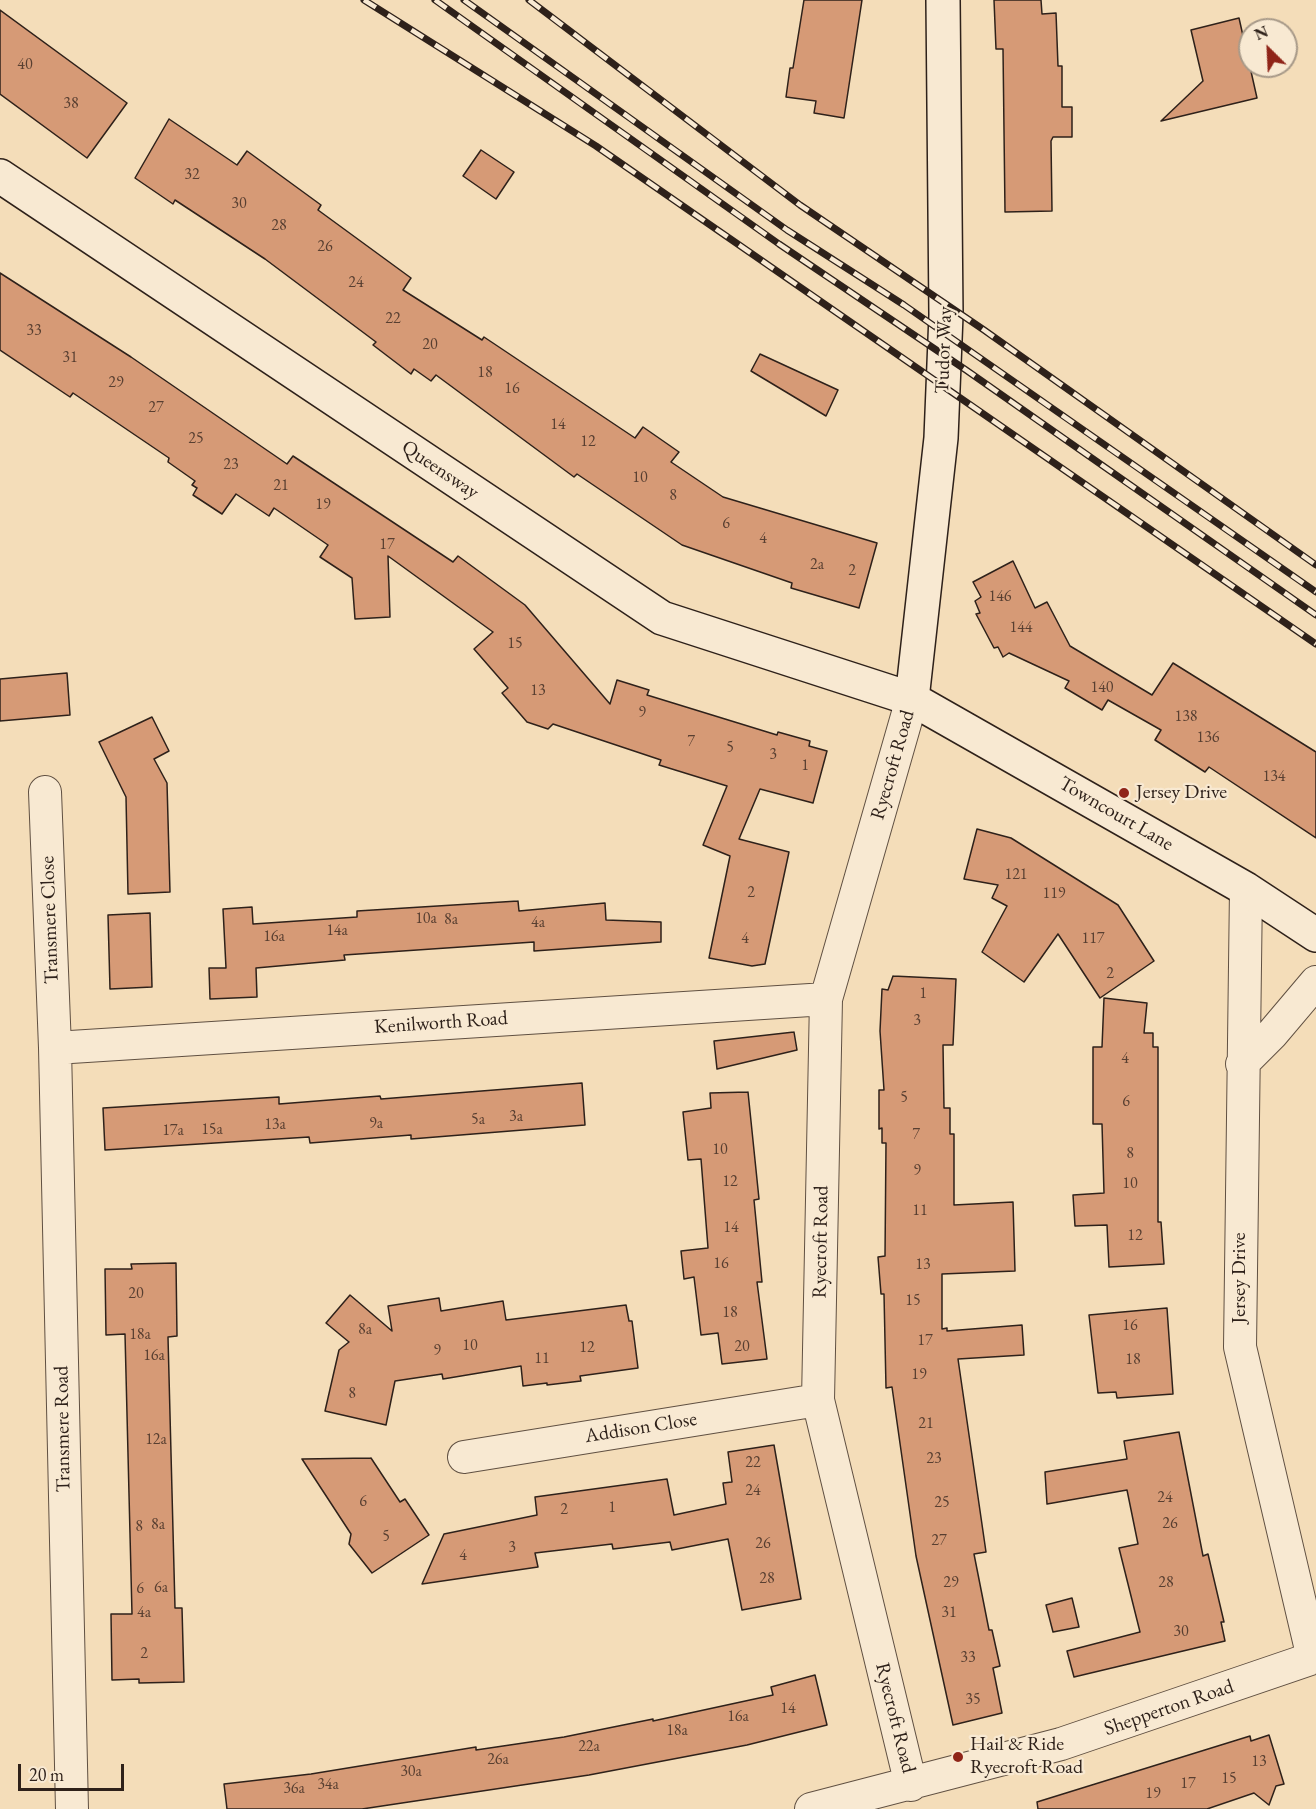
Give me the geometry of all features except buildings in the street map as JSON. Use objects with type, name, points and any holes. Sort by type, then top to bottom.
[{"type":"street","name":"Tudor Way","points":[[912,699],[941,438],[946,315],[943,0]]},
{"type":"street","name":"Queensway","points":[[0,176],[662,618],[912,699]]},
{"type":"street","name":"Towncourt Lane","points":[[912,699],[1246,889],[1316,935]]},
{"type":"street","name":"Ryecroft Road","points":[[911,1785],[818,1400],[826,999],[912,699]]},
{"type":"street","name":"Transmere Close","points":[[45,792],[55,1048]]},
{"type":"street","name":"Jersey Drive","points":[[1246,889],[1240,1347],[1315,1658]]},
{"type":"street","points":[[1242,1064],[1272,1034],[1316,982]]},
{"type":"street","name":"Kenilworth Road","points":[[55,1048],[826,999]]},
{"type":"street","name":"Transmere Road","points":[[55,1048],[72,1809]]},
{"type":"street","name":"Addison Close","points":[[464,1457],[818,1400]]},
{"type":"street","name":"Shepperton Road","points":[[811,1809],[911,1785],[1062,1744],[1315,1658]]},
{"type":"railway","points":[[364,0],[596,146],[1316,644]]},
{"type":"railway","points":[[435,0],[779,244],[966,370],[1316,615]]},
{"type":"railway","points":[[464,0],[787,230],[904,305],[1316,592]]},
{"type":"railway","points":[[529,0],[800,205],[984,330],[1316,565]]},
{"type":"place","name":"Jersey Drive","points":[[1124,793]]},
{"type":"place","name":"Hail & Ride Ryecroft Road","points":[[958,1757]]}]
